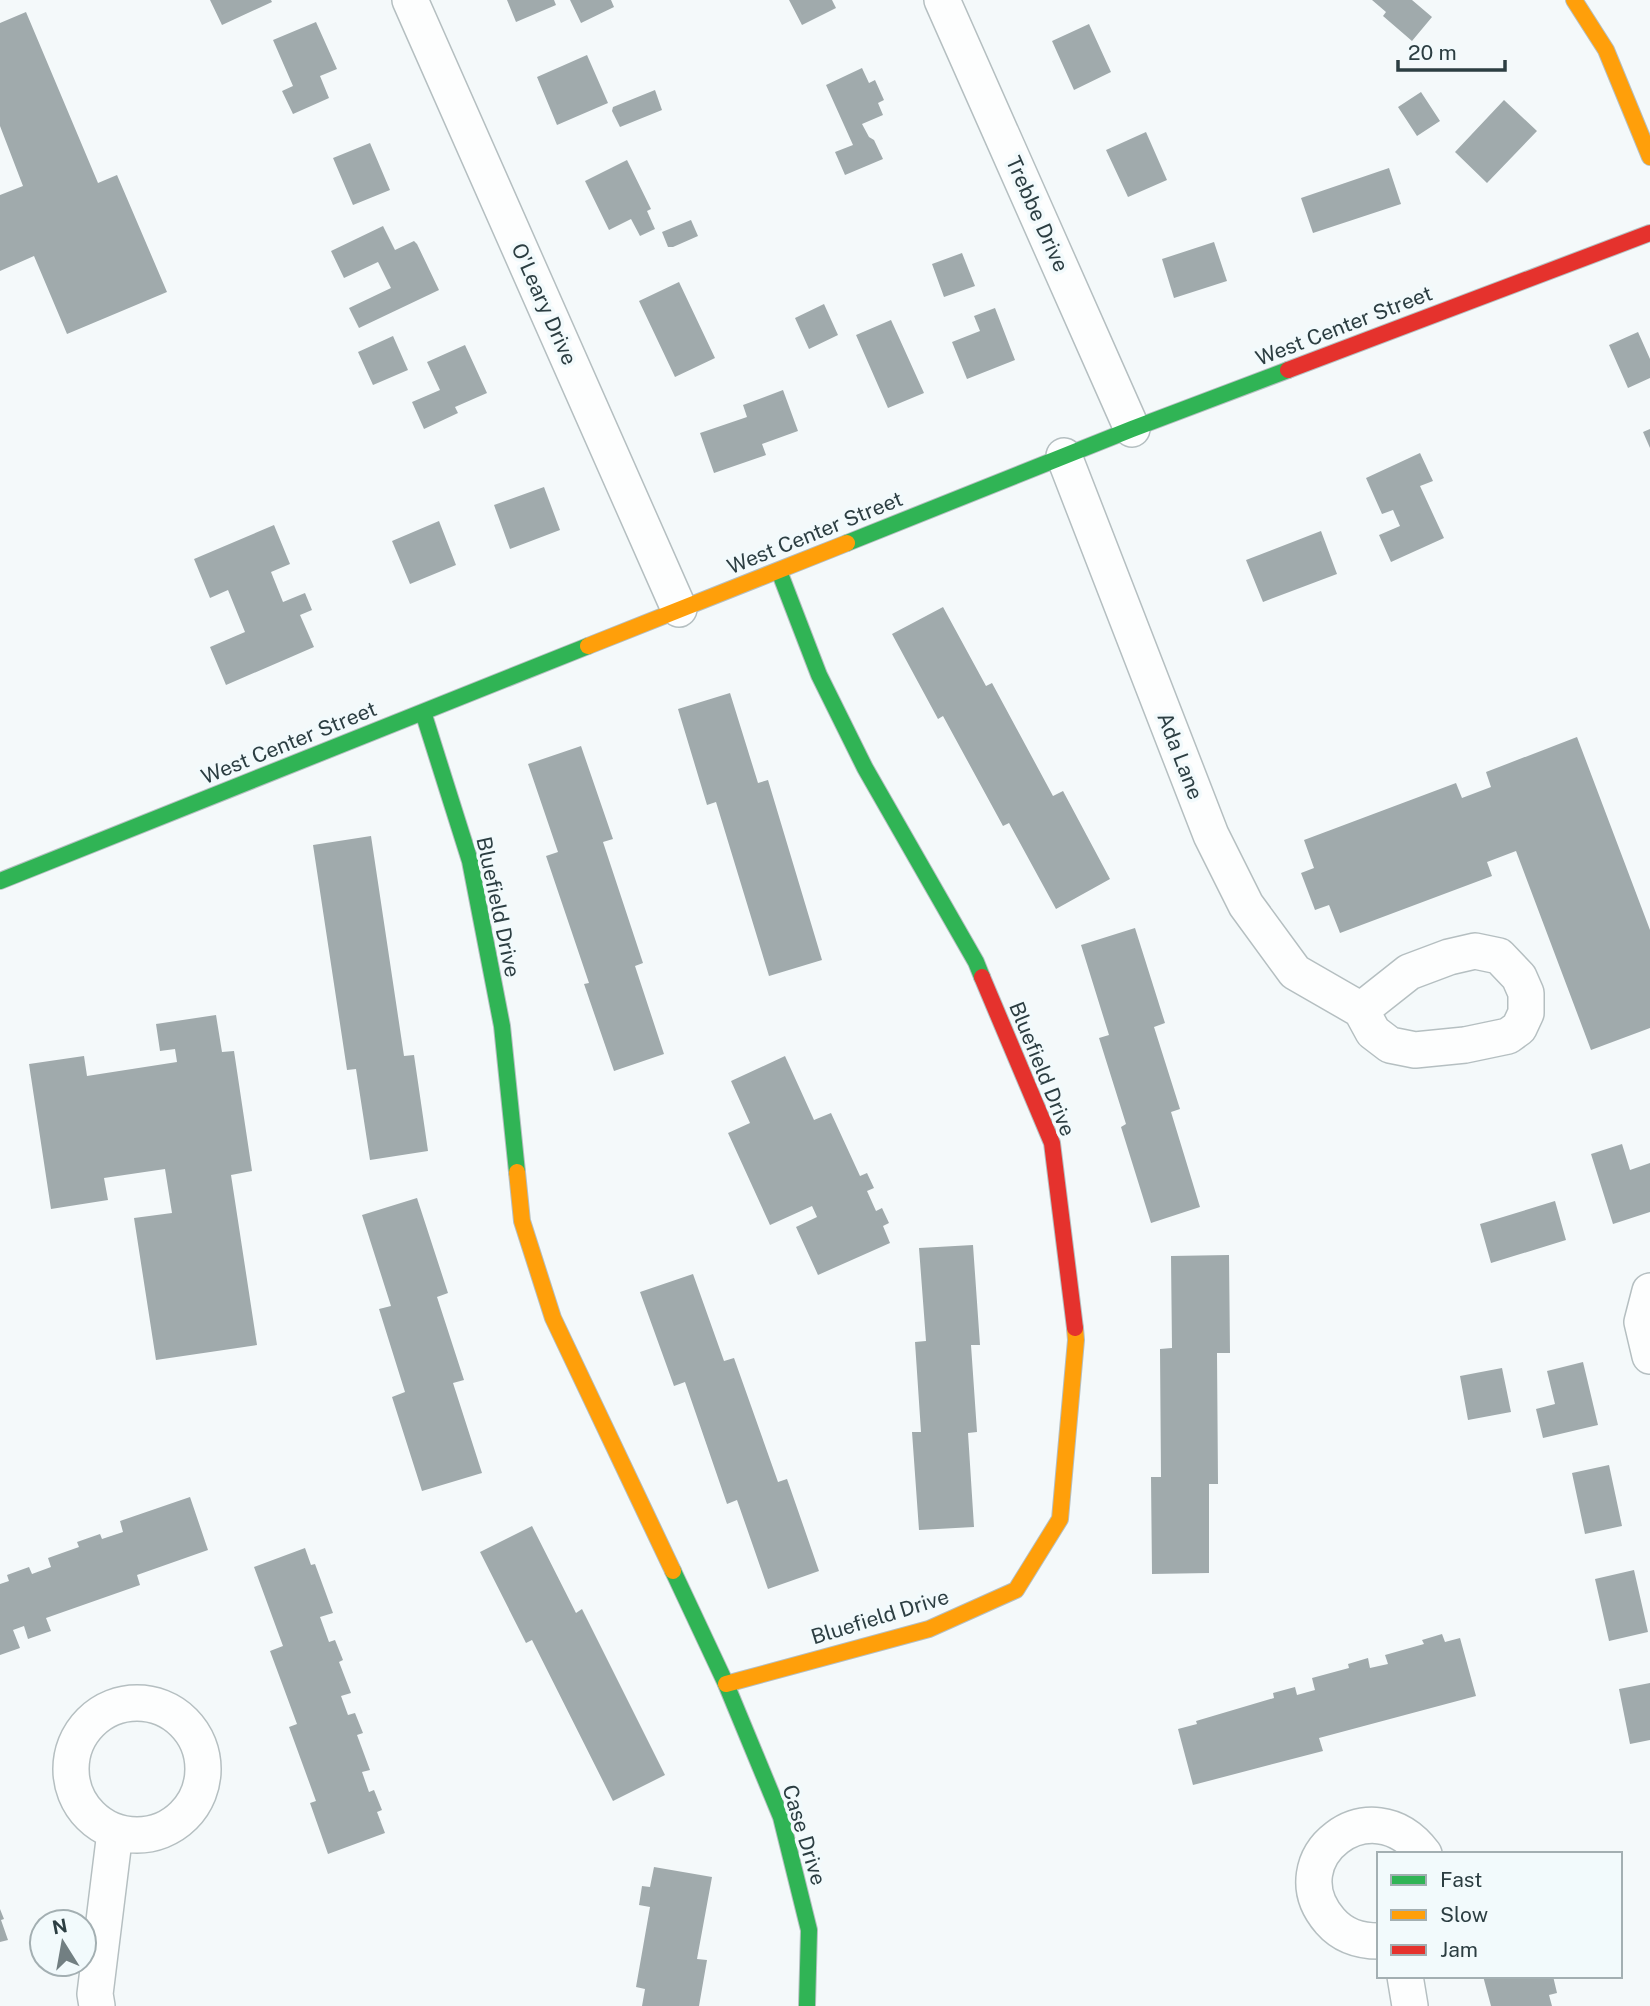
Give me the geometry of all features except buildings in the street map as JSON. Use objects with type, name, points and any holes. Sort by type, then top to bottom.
[{"type":"street","name":"O'Leary Drive","points":[[410,0],[679,608]]},
{"type":"street","name":"Trebbe Drive","points":[[942,0],[1132,429]]},
{"type":"street","points":[[1574,0],[1606,50],[1650,157]]},
{"type":"street","name":"West Center Street","points":[[0,881],[1132,429],[1650,233]]},
{"type":"street","name":"Ada Lane","points":[[1064,456],[1211,835],[1246,905],[1295,972],[1361,1010]]},
{"type":"street","name":"Bluefield Drive","points":[[423,712],[470,862],[502,1026],[522,1221],[553,1318],[726,1684],[929,1629],[1016,1590],[1060,1519],[1076,1340],[1052,1143],[975,962],[865,768],[819,676],[779,570]]},
{"type":"street","points":[[1650,1291],[1642,1322],[1650,1356]]},
{"type":"street","name":"Case Drive","points":[[726,1684],[781,1817],[809,1930],[807,2006]]},
{"type":"street","points":[[1377,1941],[1357,1940],[1338,1931],[1321,1910],[1315,1891],[1315,1871],[1323,1852],[1336,1837],[1354,1827],[1372,1824],[1393,1828],[1410,1837],[1422,1852]]},
{"type":"street","points":[[97,2006],[95,1994],[115,1832]]},
{"type":"street","points":[[1405,1978],[1410,2006]]},
{"type":"traffic: fast","points":[[847,543],[1288,370]]},
{"type":"traffic: fast","points":[[779,571],[819,675],[865,768],[982,977]]},
{"type":"traffic: fast","points":[[0,881],[588,646]]},
{"type":"traffic: fast","points":[[423,712],[470,861],[502,1026],[517,1172]]},
{"type":"traffic: fast","points":[[673,1571],[726,1684],[781,1817],[809,1930],[807,2006]]},
{"type":"traffic: slow","points":[[1574,0],[1606,50],[1650,157]]},
{"type":"traffic: slow","points":[[588,646],[847,543]]},
{"type":"traffic: slow","points":[[517,1172],[522,1221],[553,1318],[673,1571]]},
{"type":"traffic: slow","points":[[726,1684],[929,1629],[1016,1590],[1060,1519],[1075,1328]]},
{"type":"traffic: jam","points":[[1288,370],[1650,233]]},
{"type":"traffic: jam","points":[[982,977],[1052,1143],[1075,1328]]}]
